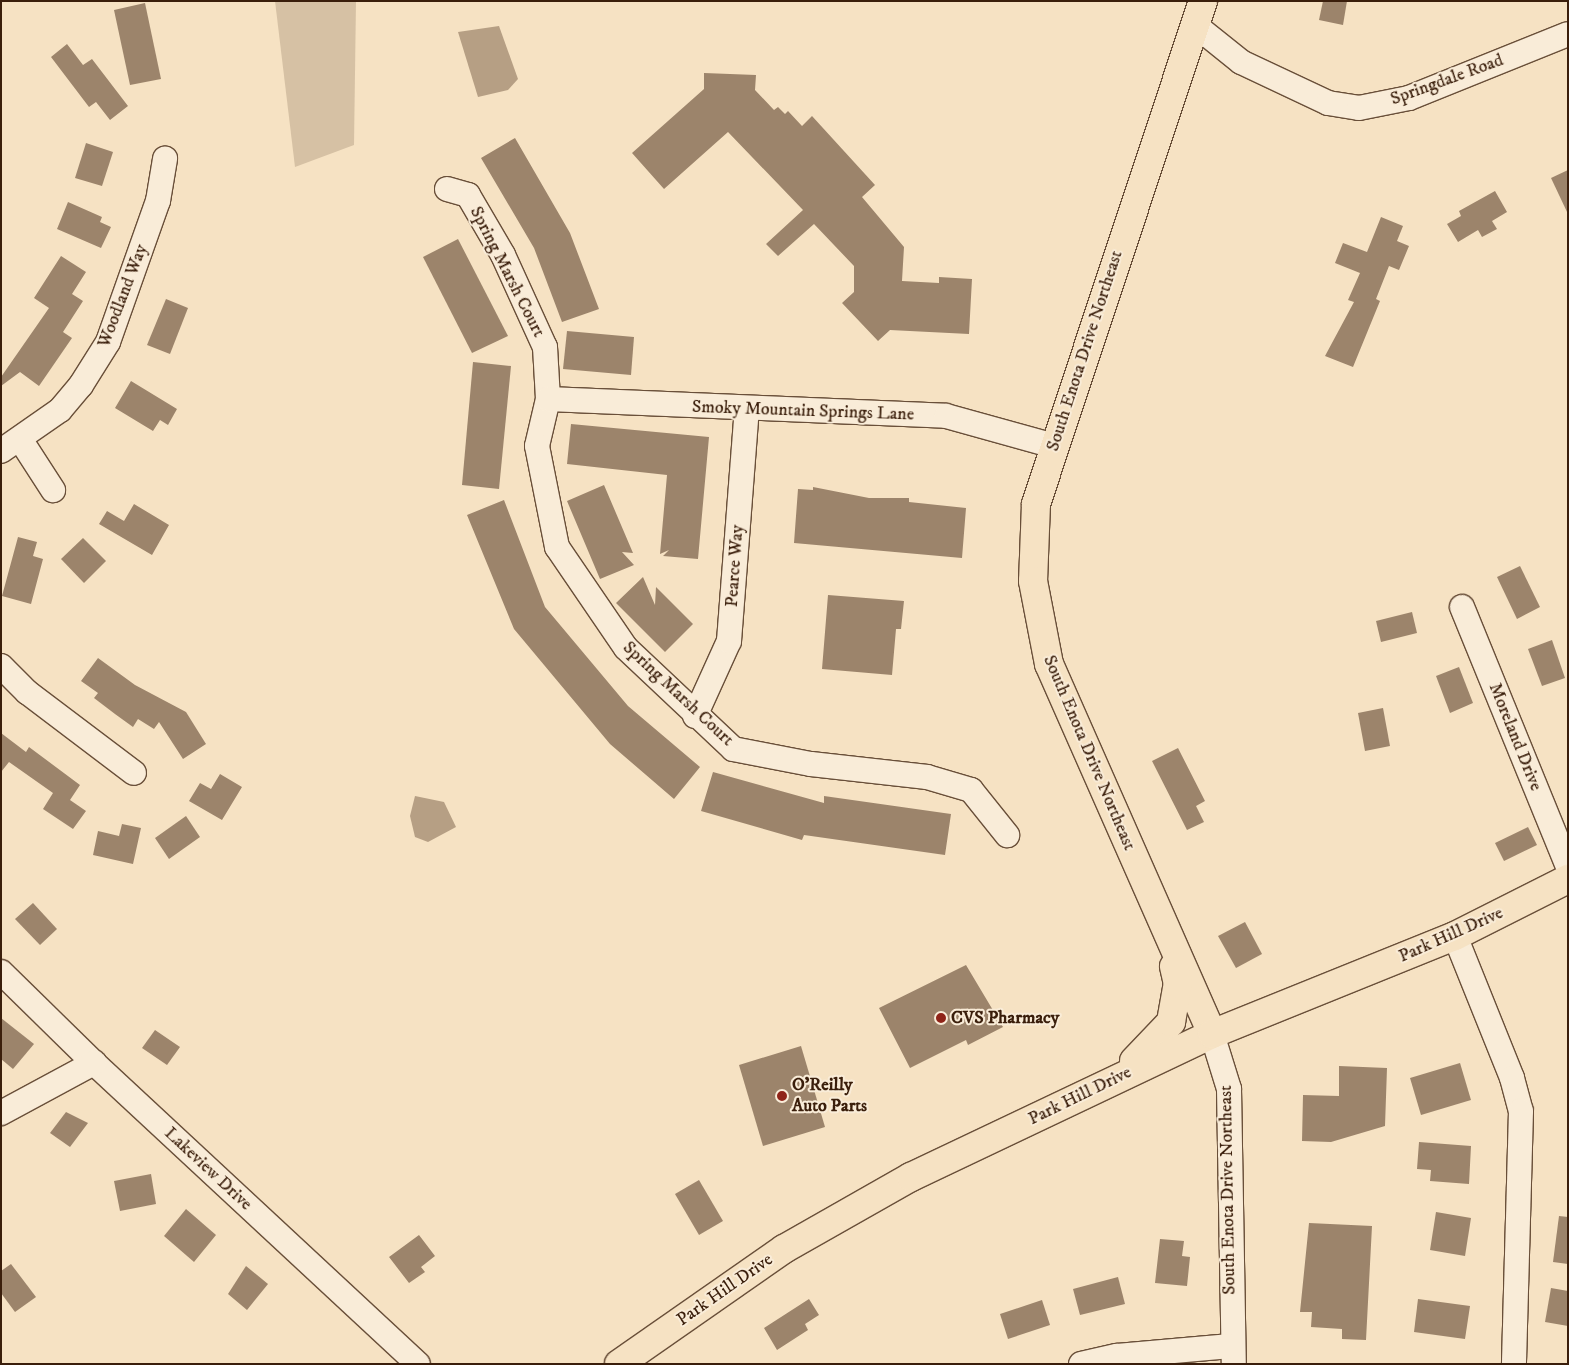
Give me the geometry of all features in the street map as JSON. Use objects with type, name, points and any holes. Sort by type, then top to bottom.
[{"type":"main road","name":"South Enota Drive Northeast","points":[[1199,13],[1036,504],[1033,581],[1037,617],[1049,664],[1169,942],[1212,1034]]},
{"type":"main road","name":"Park Hill Drive","points":[[618,1364],[784,1249],[911,1177],[1120,1076],[1212,1034],[1455,936],[1568,879]]},
{"type":"main road","points":[[1120,1076],[1171,1022],[1178,984],[1169,942]]},
{"type":"street","name":"Springdale Road","points":[[1199,13],[1241,62],[1328,103],[1359,108],[1409,98],[1568,34]]},
{"type":"street","name":"Woodland Way","points":[[11,445],[60,410],[81,385],[108,342],[158,201],[165,160]]},
{"type":"street","name":"Spring Marsh Court","points":[[448,189],[468,195],[503,255],[545,347],[548,399],[537,446],[557,547],[626,648],[695,716],[733,749],[811,764],[927,777],[971,790],[1007,835]]},
{"type":"street","name":"Smoky Mountain Springs Lane","points":[[548,399],[946,416],[1054,446]]},
{"type":"street","name":"Pearce Way","points":[[695,716],[729,641],[747,409]]},
{"type":"street","points":[[11,445],[53,490]]},
{"type":"street","name":"Moreland Drive","points":[[1462,607],[1568,867]]},
{"type":"street","points":[[1,666],[27,692],[134,773]]},
{"type":"street","points":[[1455,936],[1512,1078],[1520,1111],[1514,1364]]},
{"type":"street","name":"Lakeview Drive","points":[[1,972],[94,1063],[418,1364]]},
{"type":"street","name":"South Enota Drive Northeast","points":[[1212,1034],[1229,1089],[1232,1355]]},
{"type":"street","points":[[1,1113],[94,1063]]},
{"type":"street","points":[[1081,1364],[1117,1356],[1232,1355]]},
{"type":"shaded area","points":[[275,1],[356,1],[354,145],[295,167]]},
{"type":"shaded area","points":[[499,26],[518,79],[508,90],[478,97],[458,32]]},
{"type":"shaded area","points":[[415,796],[444,802],[456,827],[428,842],[415,837],[410,816]]},
{"type":"building","points":[[1323,1],[1347,1],[1343,25],[1319,20]]},
{"type":"building","points":[[145,3],[161,79],[130,85],[114,10]]},
{"type":"building","points":[[67,44],[83,65],[92,59],[128,106],[110,120],[96,102],[89,107],[51,57]]},
{"type":"building","points":[[704,73],[756,75],[755,90],[774,110],[778,107],[785,114],[788,111],[802,126],[812,116],[875,185],[862,197],[904,247],[902,281],[939,283],[939,277],[972,279],[969,334],[890,330],[878,341],[842,303],[854,292],[854,266],[814,224],[778,256],[766,244],[803,210],[728,132],[664,189],[632,153],[704,89]]},
{"type":"building","points":[[515,138],[570,233],[599,309],[562,322],[534,248],[481,158]]},
{"type":"building","points":[[86,143],[113,152],[102,186],[75,178]]},
{"type":"building","points":[[1568,170],[1568,214],[1551,178]]},
{"type":"building","points":[[1495,191],[1507,212],[1492,221],[1497,229],[1482,237],[1478,230],[1458,242],[1447,224],[1461,216],[1459,211]]},
{"type":"building","points":[[68,202],[102,217],[100,222],[111,227],[101,248],[57,229]]},
{"type":"building","points":[[1381,217],[1403,226],[1397,241],[1409,246],[1399,270],[1389,266],[1376,299],[1380,301],[1353,367],[1325,356],[1354,302],[1348,300],[1360,273],[1335,263],[1343,243],[1367,252]]},
{"type":"building","points":[[458,239],[508,336],[472,353],[423,257]]},
{"type":"building","points":[[61,256],[86,272],[72,294],[83,301],[63,332],[72,338],[39,386],[20,372],[1,386],[1,377],[49,308],[34,298]]},
{"type":"building","points":[[166,299],[188,308],[170,354],[147,345]]},
{"type":"building","points":[[567,331],[634,337],[631,375],[563,369]]},
{"type":"building","points":[[473,362],[511,366],[499,489],[462,485]]},
{"type":"building","points":[[131,381],[177,409],[168,425],[160,420],[153,431],[115,408]]},
{"type":"building","points":[[571,424],[709,437],[698,559],[663,556],[669,550],[660,554],[667,475],[567,464]]},
{"type":"building","points":[[604,485],[633,553],[622,552],[634,565],[600,579],[567,501]]},
{"type":"building","points":[[813,487],[869,498],[909,498],[909,502],[966,508],[962,558],[794,543],[798,489],[813,490]]},
{"type":"building","points":[[504,500],[545,607],[628,706],[700,767],[674,799],[610,744],[514,629],[467,515]]},
{"type":"building","points":[[134,504],[169,525],[152,555],[99,524],[107,511],[124,521]]},
{"type":"building","points":[[18,537],[37,542],[33,556],[43,559],[31,604],[2,596]]},
{"type":"building","points":[[83,538],[106,561],[84,583],[61,559]]},
{"type":"building","points":[[1520,566],[1540,607],[1517,619],[1497,577]]},
{"type":"building","points":[[643,577],[655,605],[656,587],[693,624],[665,652],[616,603]]},
{"type":"building","points":[[828,595],[904,601],[901,629],[896,629],[892,675],[822,669]]},
{"type":"building","points":[[1412,612],[1417,633],[1381,642],[1376,621]]},
{"type":"building","points":[[1552,640],[1565,678],[1542,686],[1528,649]]},
{"type":"building","points":[[98,658],[135,685],[186,712],[206,744],[183,759],[159,722],[154,729],[138,719],[133,727],[94,698],[98,693],[81,681]]},
{"type":"building","points":[[1459,667],[1473,703],[1450,713],[1436,676]]},
{"type":"building","points":[[1383,708],[1390,746],[1365,751],[1358,713]]},
{"type":"building","points":[[1,733],[26,752],[29,747],[80,785],[70,800],[86,811],[73,829],[43,809],[53,793],[9,762],[1,772]]},
{"type":"building","points":[[1178,748],[1205,801],[1196,806],[1204,822],[1187,830],[1152,761]]},
{"type":"building","points":[[713,772],[824,803],[824,796],[951,814],[945,855],[804,835],[802,840],[701,811]]},
{"type":"building","points":[[220,774],[242,787],[222,820],[189,801],[200,783],[211,789]]},
{"type":"building","points":[[186,816],[200,837],[169,859],[155,838]]},
{"type":"building","points":[[122,824],[141,828],[133,864],[93,855],[98,831],[119,836]]},
{"type":"building","points":[[1528,827],[1537,845],[1504,861],[1495,843]]},
{"type":"building","points":[[33,903],[57,929],[40,945],[15,919]]},
{"type":"building","points":[[1245,922],[1262,954],[1236,968],[1218,936]]},
{"type":"building","name":"CVS Pharmacy","points":[[966,965],[1003,1027],[968,1045],[966,1040],[910,1068],[879,1008]]},
{"type":"building","points":[[1,1018],[34,1044],[13,1069],[1,1059]]},
{"type":"building","points":[[155,1030],[180,1047],[167,1065],[142,1048]]},
{"type":"building","name":"O'Reilly Auto Parts","points":[[801,1046],[825,1127],[763,1146],[739,1065]]},
{"type":"building","points":[[1460,1063],[1471,1100],[1421,1115],[1410,1078]]},
{"type":"building","points":[[1339,1066],[1387,1068],[1385,1126],[1331,1142],[1302,1141],[1303,1095],[1339,1096]]},
{"type":"building","points":[[66,1112],[88,1123],[70,1147],[50,1133]]},
{"type":"building","points":[[1419,1142],[1471,1146],[1469,1184],[1430,1181],[1431,1170],[1417,1169]]},
{"type":"building","points":[[151,1174],[156,1204],[120,1211],[114,1181]]},
{"type":"building","points":[[699,1180],[723,1221],[699,1235],[675,1194]]},
{"type":"building","points":[[186,1209],[216,1235],[194,1262],[164,1236]]},
{"type":"building","points":[[1436,1212],[1471,1218],[1465,1256],[1430,1250]]},
{"type":"building","points":[[1559,1216],[1568,1217],[1568,1264],[1553,1262]]},
{"type":"building","points":[[1309,1223],[1372,1226],[1366,1340],[1342,1339],[1342,1329],[1311,1327],[1312,1312],[1300,1312]]},
{"type":"building","points":[[419,1235],[435,1256],[421,1267],[425,1272],[409,1283],[389,1257]]},
{"type":"building","points":[[1160,1239],[1184,1241],[1182,1256],[1190,1257],[1187,1286],[1155,1283]]},
{"type":"building","points":[[11,1264],[36,1297],[15,1312],[1,1293],[1,1271]]},
{"type":"building","points":[[246,1266],[268,1284],[247,1310],[228,1294]]},
{"type":"building","points":[[1118,1277],[1125,1304],[1080,1315],[1073,1289]]},
{"type":"building","points":[[1551,1288],[1568,1291],[1568,1326],[1545,1322]]},
{"type":"building","points":[[809,1299],[819,1315],[805,1324],[808,1330],[777,1350],[764,1328]]},
{"type":"building","points":[[1418,1299],[1470,1306],[1465,1339],[1414,1332]]},
{"type":"building","points":[[1042,1300],[1050,1325],[1008,1339],[1000,1314]]},
{"type":"place","name":"CVS Pharmacy","points":[[941,1018]]},
{"type":"place","name":"O'Reilly Auto Parts","points":[[782,1096]]}]
